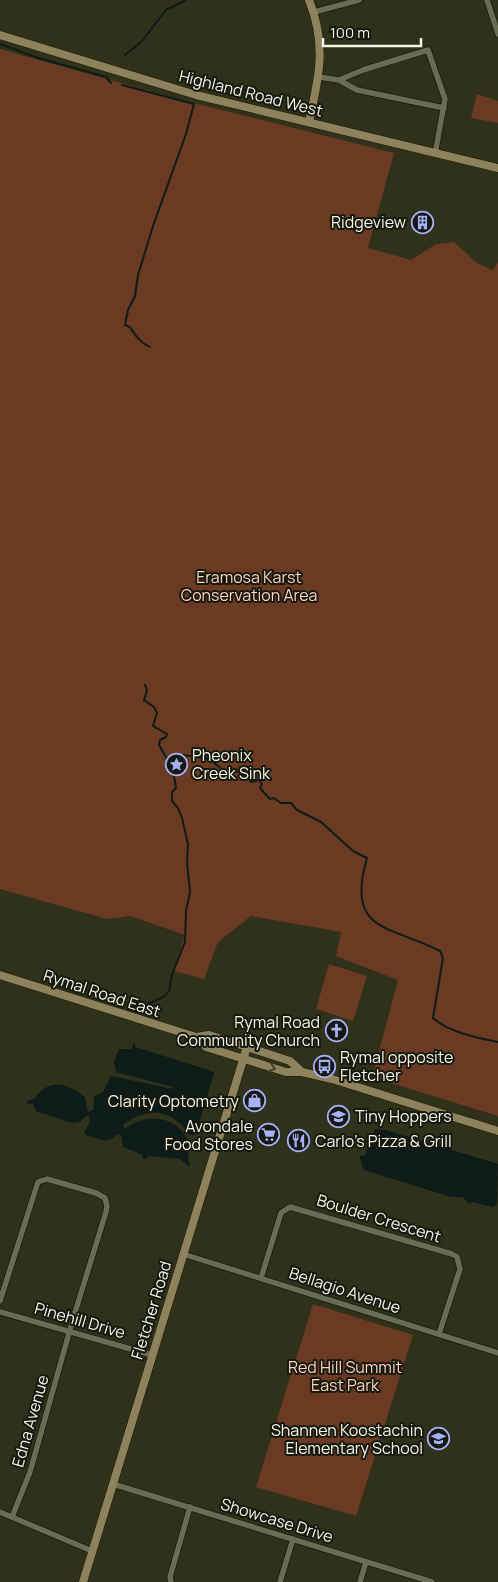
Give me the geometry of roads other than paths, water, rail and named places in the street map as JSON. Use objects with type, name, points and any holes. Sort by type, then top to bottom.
[{"type":"street","points":[[309,0],[320,35],[319,77],[309,122]]},
{"type":"street","points":[[314,12],[359,0]]},
{"type":"street","points":[[487,0],[498,34]]},
{"type":"street","name":"Highland Road West","points":[[0,35],[196,95],[498,168]]},
{"type":"street","points":[[339,80],[362,70],[428,50],[444,99],[435,154]]},
{"type":"street","points":[[319,77],[339,80],[357,90],[444,108]]},
{"type":"street","name":"Rymal Road East","points":[[0,975],[196,1037],[209,1035],[247,1047],[290,1061],[302,1072]]},
{"type":"street","name":"Rymal Road East","points":[[196,1037],[206,1047],[244,1059],[286,1072],[302,1072],[332,1079],[498,1131]]},
{"type":"street","name":"Fletcher Road","points":[[83,1582],[247,1047]]},
{"type":"street","name":"Edna Avenue","points":[[0,1301],[38,1182],[47,1179],[102,1195],[107,1202],[106,1212],[69,1331],[30,1472],[12,1517]]},
{"type":"street","name":"Boulder Crescent","points":[[261,1278],[281,1213],[290,1207],[452,1254],[457,1257],[460,1269],[440,1334]]},
{"type":"street","name":"Bellagio Avenue","points":[[183,1254],[498,1353]]},
{"type":"street","name":"Pinehill Drive","points":[[0,1312],[152,1355]]},
{"type":"street","name":"Showcase Drive","points":[[113,1484],[432,1582]]},
{"type":"street","points":[[171,1582],[170,1577],[190,1507]]},
{"type":"street","points":[[0,1512],[92,1550]]},
{"type":"street","points":[[280,1582],[294,1539]]},
{"type":"street","points":[[360,1582],[366,1562]]},
{"type":"waterway","points":[[125,55],[142,41],[166,10],[186,0]]},
{"type":"waterway","points":[[0,44],[35,57],[106,77],[111,83]]},
{"type":"waterway","points":[[122,85],[194,104],[186,134],[153,226],[138,275],[135,296],[128,310],[125,325],[130,327],[136,336],[150,347]]},
{"type":"waterway","points":[[145,685],[147,690],[144,700],[154,707],[157,713],[153,726],[167,734],[166,737],[160,740],[159,745],[173,769],[176,788],[172,792],[172,801],[178,808],[182,818],[188,844],[187,863],[190,892],[186,911],[185,942],[172,975],[169,991],[165,996],[148,1004]]},
{"type":"waterway","points":[[173,769],[182,765],[179,758],[183,755],[209,759],[223,770],[240,772],[248,776],[251,782],[259,780],[262,784],[260,788],[270,799],[274,798],[281,803],[291,803],[297,810],[321,822],[353,851],[367,858],[362,882],[362,901],[367,914],[376,923],[389,930],[440,951],[443,958],[433,1018],[455,1031],[498,1042]]},
{"type":"place","name":"Ridgeview","points":[[422,222]]},
{"type":"place","name":"Pheonix Creek Sink","points":[[176,764]]},
{"type":"place","name":"Rymal Road Community Church","points":[[336,1031]]},
{"type":"place","name":"Rymal opposite Fletcher","points":[[324,1066]]},
{"type":"place","name":"Clarity Optometry","points":[[255,1101]]},
{"type":"place","name":"Tiny Hoppers","points":[[339,1116]]},
{"type":"place","name":"Avondale Food Stores","points":[[269,1135]]},
{"type":"place","name":"Carlo's Pizza & Grill","points":[[299,1141]]},
{"type":"place","name":"Shannen Koostachin Elementary School","points":[[439,1439]]},
{"type":"park label","name":"Eramosa Karst Conservation Area","points":[[249,586]]},
{"type":"park label","name":"Red Hill Summit East Park","points":[[345,1376]]}]
